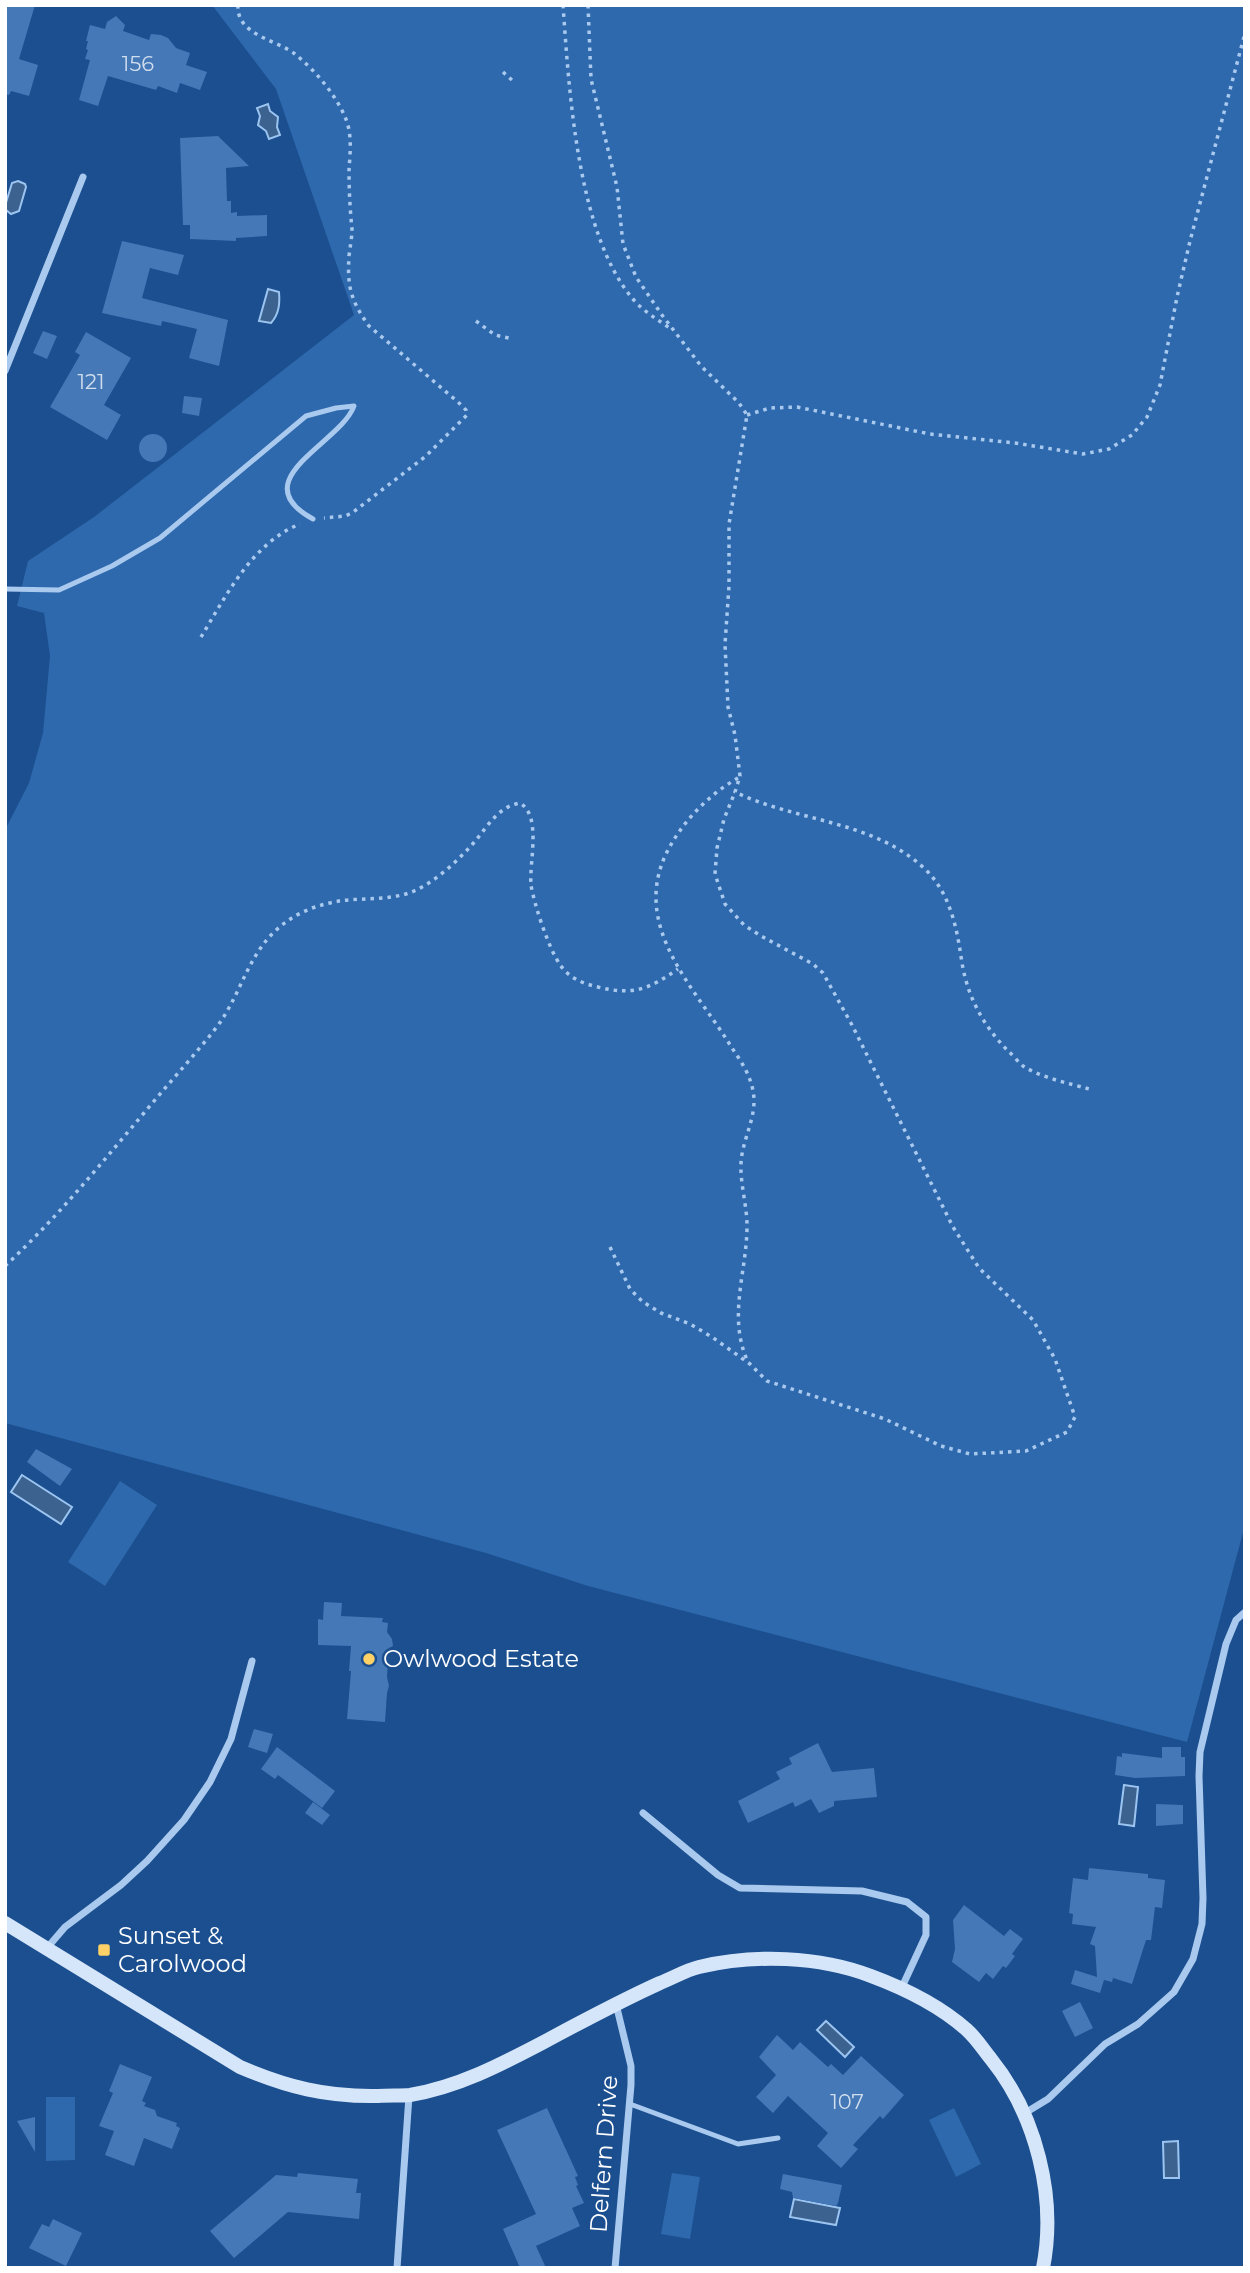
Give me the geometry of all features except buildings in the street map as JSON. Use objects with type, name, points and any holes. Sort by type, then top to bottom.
[{"type":"main road","points":[[5,1923],[240,2067],[276,2082],[350,2097],[409,2095],[470,2079],[616,2003],[698,1967],[746,1960],[801,1960],[839,1966],[902,1987],[931,2003],[968,2031],[1002,2072],[1025,2113],[1039,2159],[1046,2203],[1046,2255],[1043,2268]]},
{"type":"street","points":[[5,371],[83,177]]},
{"type":"street","points":[[1025,2113],[1048,2099],[1105,2044],[1138,2024],[1174,1992],[1193,1959],[1202,1924],[1203,1898],[1200,1752],[1226,1644],[1236,1620],[1245,1612]]},
{"type":"street","points":[[46,1948],[65,1927],[121,1885],[147,1861],[184,1820],[210,1782],[231,1739],[252,1661]]},
{"type":"street","points":[[643,1813],[719,1875],[740,1888],[862,1891],[907,1902],[926,1917],[926,1936],[902,1987]]},
{"type":"street","name":"Delfern Drive","points":[[615,2268],[631,2066],[616,2003]]},
{"type":"street","points":[[397,2268],[409,2095]]},
{"type":"lane","points":[[5,589],[59,590],[112,566],[160,538],[306,416],[336,408],[354,407],[344,421],[294,470],[288,483],[287,497],[297,511],[313,519]]},
{"type":"lane","points":[[629,2104],[737,2144],[778,2138]]},
{"type":"path","points":[[201,637],[241,574],[275,537],[289,528],[313,519],[352,513],[412,467],[467,415],[466,410],[369,326],[351,296],[348,281],[352,231],[350,135],[341,110],[315,72],[303,61],[292,52],[250,31],[243,24],[237,12],[238,5]]},
{"type":"path","points":[[563,5],[575,132],[598,233],[607,256],[632,298],[648,315],[676,333]]},
{"type":"path","points":[[589,5],[591,79],[617,187],[624,244],[636,277],[701,366],[739,402],[747,415],[729,524],[725,644],[728,707],[740,776],[724,819],[717,848],[715,874],[725,904],[744,925],[813,964],[823,973],[852,1025],[953,1227],[979,1268],[1033,1320],[1055,1359],[1075,1417],[1067,1432],[1026,1451],[970,1454],[941,1446],[885,1419],[766,1381],[750,1364],[701,1331],[643,1302],[630,1289],[610,1247]]},
{"type":"path","points":[[747,415],[770,408],[797,407],[930,434],[1083,454],[1109,449],[1132,435],[1147,417],[1160,385],[1179,286],[1245,33]]},
{"type":"path","points":[[503,72],[513,81]]},
{"type":"path","points":[[476,321],[495,335],[513,340]]},
{"type":"path","points":[[461,422],[466,427]]},
{"type":"path","points":[[740,776],[728,783],[690,818],[673,839],[657,877],[657,921],[678,969],[715,1020],[746,1070],[752,1085],[754,1102],[741,1163],[747,1226],[738,1305],[742,1349],[750,1364]]},
{"type":"path","points":[[735,792],[755,802],[874,837],[904,852],[926,870],[940,886],[950,907],[959,937],[968,992],[980,1017],[998,1041],[1023,1066],[1051,1078],[1089,1088]]},
{"type":"path","points":[[5,1266],[41,1233],[70,1201],[217,1026],[258,950],[271,934],[292,918],[319,905],[388,897],[419,889],[451,867],[498,813],[511,804],[520,803],[528,807],[532,818],[531,884],[537,910],[561,967],[580,981],[594,987],[636,992],[655,985],[678,969]]},
{"type":"shaded area","points":[[212,5],[1245,5],[1245,1525],[1187,1742],[588,1586],[486,1553],[5,1423],[5,830],[29,783],[43,733],[50,656],[44,613],[17,606],[28,561],[94,517],[354,315],[276,89]]},
{"type":"shaded area","points":[[268,104],[270,111],[278,117],[280,135],[269,139],[266,131],[258,125],[260,116],[257,108]]},
{"type":"shaded area","points":[[18,181],[26,187],[19,211],[11,214],[5,206],[12,183]]},
{"type":"shaded area","points":[[268,289],[279,292],[278,309],[271,323],[259,321]]},
{"type":"shaded area","points":[[22,1475],[72,1507],[61,1524],[11,1492]]},
{"type":"shaded area","points":[[120,1481],[157,1505],[105,1586],[68,1562]]},
{"type":"shaded area","points":[[1124,1785],[1138,1787],[1134,1826],[1119,1824]]},
{"type":"shaded area","points":[[826,2021],[854,2047],[845,2057],[817,2030]]},
{"type":"shaded area","points":[[46,2097],[75,2097],[75,2160],[46,2161]]},
{"type":"shaded area","points":[[954,2108],[981,2164],[956,2177],[929,2120]]},
{"type":"shaded area","points":[[1178,2141],[1179,2178],[1164,2178],[1163,2142]]},
{"type":"shaded area","points":[[672,2173],[700,2177],[690,2239],[661,2234]]},
{"type":"shaded area","points":[[794,2199],[840,2208],[836,2225],[790,2217]]},
{"type":"place","name":"Owlwood Estate","points":[[369,1659]]},
{"type":"place","name":"Sunset & Carolwood","points":[[104,1950]]}]
